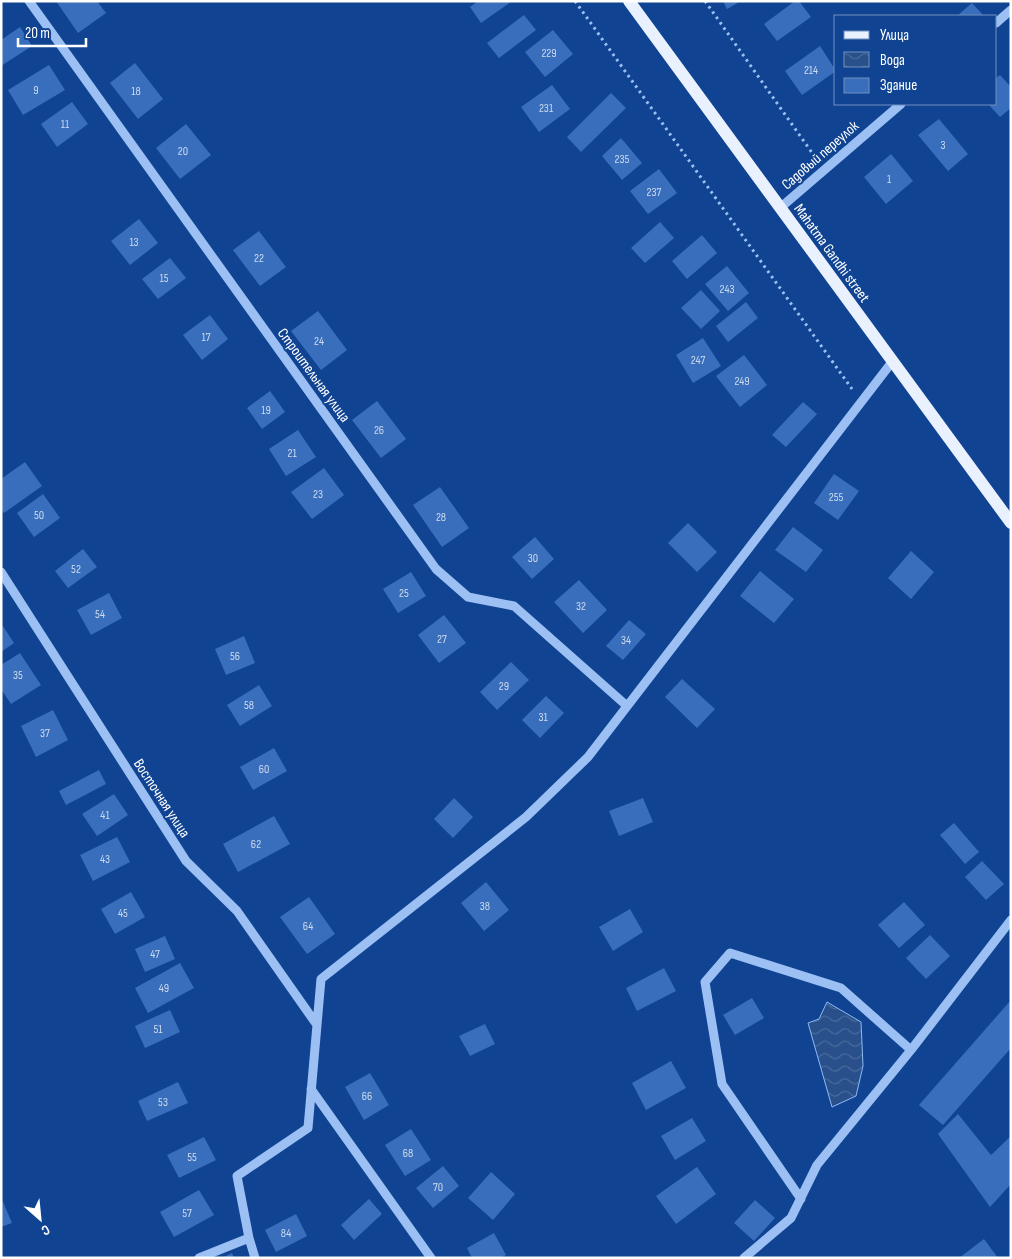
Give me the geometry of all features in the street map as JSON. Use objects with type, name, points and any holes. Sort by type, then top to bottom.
[{"type":"main road","name":"Mahatma Gandhi street","points":[[629,1],[1011,523]]},
{"type":"street","name":"Строительная улица","points":[[29,1],[436,569],[468,596],[514,606],[626,706]]},
{"type":"street","points":[[997,22],[1011,10]]},
{"type":"street","name":"Садовый переулок","points":[[780,208],[900,105]]},
{"type":"street","points":[[255,1258],[249,1238],[237,1176],[308,1128],[321,979],[526,818],[588,757],[892,362]]},
{"type":"street","name":"Восточная улица","points":[[1,572],[186,861],[237,911],[317,1025]]},
{"type":"street","points":[[744,1258],[791,1218],[818,1165],[911,1050],[1011,920]]},
{"type":"street","points":[[801,1199],[722,1084],[704,982],[730,953],[841,988],[911,1050]]},
{"type":"street","points":[[312,1089],[430,1258]]},
{"type":"street","points":[[198,1258],[249,1238]]},
{"type":"path","points":[[575,1],[861,401]]},
{"type":"path","points":[[704,1],[824,170]]},
{"type":"water","points":[[827,1002],[861,1022],[863,1066],[856,1096],[832,1107],[808,1023],[819,1019]]},
{"type":"building","points":[[56,1],[97,1],[106,13],[78,33]]},
{"type":"building","points":[[478,1],[512,1],[481,23],[470,7]]},
{"type":"building","points":[[723,1],[741,1],[727,9]]},
{"type":"building","points":[[795,1],[799,1],[811,17],[777,41],[764,24]]},
{"type":"building","points":[[972,3],[983,15],[958,15]]},
{"type":"building","points":[[524,15],[536,30],[499,58],[487,43]]},
{"type":"building","points":[[20,27],[32,46],[1,66],[1,40]]},
{"type":"building","points":[[553,30],[573,54],[545,77],[525,52]]},
{"type":"building","points":[[820,46],[834,68],[834,72],[802,95],[785,71]]},
{"type":"building","points":[[135,63],[163,99],[138,119],[110,83]]},
{"type":"building","points":[[49,65],[65,90],[23,115],[8,90]]},
{"type":"building","points":[[1000,75],[1011,87],[1011,108],[1000,117],[989,105],[997,105],[997,77]]},
{"type":"building","points":[[552,85],[570,109],[539,132],[521,107]]},
{"type":"building","points":[[611,93],[626,108],[581,152],[567,137]]},
{"type":"building","points":[[72,102],[88,124],[57,147],[41,124]]},
{"type":"building","points":[[939,119],[968,154],[948,171],[918,135]]},
{"type":"building","points":[[186,124],[211,155],[180,179],[156,148]]},
{"type":"building","points":[[621,138],[642,163],[622,180],[602,156]]},
{"type":"building","points":[[891,154],[913,181],[886,204],[864,177]]},
{"type":"building","points":[[659,169],[677,193],[648,214],[630,191]]},
{"type":"building","points":[[139,219],[158,243],[130,265],[111,241]]},
{"type":"building","points":[[660,222],[674,238],[645,263],[631,248]]},
{"type":"building","points":[[259,231],[286,267],[260,286],[233,250]]},
{"type":"building","points":[[702,235],[717,253],[687,279],[672,261]]},
{"type":"building","points":[[170,258],[186,278],[158,299],[142,279]]},
{"type":"building","points":[[727,266],[749,293],[728,311],[705,284]]},
{"type":"building","points":[[701,290],[720,311],[701,329],[681,308]]},
{"type":"building","points":[[746,302],[758,318],[728,342],[716,326]]},
{"type":"building","points":[[318,311],[347,350],[321,370],[291,331]]},
{"type":"building","points":[[210,315],[228,339],[202,360],[183,335]]},
{"type":"building","points":[[703,338],[721,366],[693,383],[676,355]]},
{"type":"building","points":[[744,355],[767,385],[740,407],[716,376]]},
{"type":"building","points":[[270,391],[285,412],[262,429],[247,408]]},
{"type":"building","points":[[377,401],[406,439],[381,458],[352,420]]},
{"type":"building","points":[[803,402],[817,414],[786,447],[772,435]]},
{"type":"building","points":[[298,430],[316,457],[286,476],[269,449]]},
{"type":"building","points":[[25,462],[42,486],[4,513],[1,509],[1,479]]},
{"type":"building","points":[[324,468],[344,495],[312,519],[291,492]]},
{"type":"building","points":[[834,474],[859,491],[838,520],[814,503]]},
{"type":"building","points":[[440,487],[469,528],[442,547],[413,505]]},
{"type":"building","points":[[43,494],[60,518],[34,537],[17,513]]},
{"type":"building","points":[[688,523],[717,552],[697,572],[668,543]]},
{"type":"building","points":[[793,527],[823,550],[806,572],[775,550]]},
{"type":"building","points":[[535,537],[554,559],[532,579],[512,557]]},
{"type":"building","points":[[83,549],[97,567],[68,588],[55,571]]},
{"type":"building","points":[[911,551],[934,572],[911,599],[888,578]]},
{"type":"building","points":[[760,571],[794,599],[774,623],[740,596]]},
{"type":"building","points":[[411,572],[426,596],[398,613],[383,589]]},
{"type":"building","points":[[579,580],[607,610],[583,633],[554,602]]},
{"type":"building","points":[[109,593],[122,618],[91,635],[77,610]]},
{"type":"building","points":[[444,615],[466,643],[439,663],[418,635]]},
{"type":"building","points":[[629,620],[646,634],[623,660],[606,646]]},
{"type":"building","points":[[1,623],[14,643],[1,652]]},
{"type":"building","points":[[244,636],[255,663],[226,675],[215,649]]},
{"type":"building","points":[[20,653],[41,685],[11,704],[1,689],[1,665]]},
{"type":"building","points":[[511,662],[529,680],[497,710],[480,692]]},
{"type":"building","points":[[682,679],[715,709],[697,728],[665,697]]},
{"type":"building","points":[[259,685],[272,706],[240,726],[227,705]]},
{"type":"building","points":[[546,696],[564,713],[540,738],[522,720]]},
{"type":"building","points":[[53,710],[68,740],[36,757],[21,726]]},
{"type":"building","points":[[274,748],[287,771],[253,790],[240,767]]},
{"type":"building","points":[[99,770],[106,784],[66,805],[59,791]]},
{"type":"building","points":[[114,794],[128,815],[97,836],[82,814]]},
{"type":"building","points":[[454,798],[473,817],[453,838],[434,819]]},
{"type":"building","points":[[643,798],[653,822],[619,836],[609,811]]},
{"type":"building","points":[[274,816],[290,844],[238,872],[223,844]]},
{"type":"building","points":[[954,823],[979,852],[965,864],[940,835]]},
{"type":"building","points":[[117,837],[130,862],[93,881],[80,855]]},
{"type":"building","points":[[982,861],[1004,884],[986,900],[965,877]]},
{"type":"building","points":[[486,882],[509,910],[484,931],[461,903]]},
{"type":"building","points":[[131,892],[145,917],[115,934],[101,909]]},
{"type":"building","points":[[309,897],[335,934],[307,954],[280,917]]},
{"type":"building","points":[[904,902],[925,925],[899,948],[878,925]]},
{"type":"building","points":[[630,909],[643,932],[613,951],[599,927]]},
{"type":"building","points":[[930,935],[950,956],[926,979],[906,958]]},
{"type":"building","points":[[165,936],[175,959],[145,972],[135,949]]},
{"type":"building","points":[[180,963],[194,988],[148,1013],[135,988]]},
{"type":"building","points":[[664,968],[676,991],[637,1011],[626,988]]},
{"type":"building","points":[[752,998],[764,1018],[735,1035],[723,1015]]},
{"type":"building","points":[[1011,1000],[1011,1048],[943,1125],[919,1105]]},
{"type":"building","points":[[170,1010],[180,1032],[145,1048],[135,1026]]},
{"type":"building","points":[[485,1024],[495,1044],[470,1056],[459,1036]]},
{"type":"building","points":[[671,1061],[686,1088],[646,1110],[632,1083]]},
{"type":"building","points":[[370,1073],[389,1105],[364,1120],[345,1087]]},
{"type":"building","points":[[178,1082],[188,1103],[147,1121],[138,1101]]},
{"type":"building","points":[[958,1114],[991,1155],[1011,1136],[1011,1184],[990,1207],[938,1134]]},
{"type":"building","points":[[692,1118],[706,1141],[675,1160],[661,1136]]},
{"type":"building","points":[[411,1129],[431,1160],[405,1176],[385,1145]]},
{"type":"building","points":[[204,1137],[216,1160],[179,1178],[167,1155]]},
{"type":"building","points":[[443,1166],[459,1186],[433,1208],[416,1188]]},
{"type":"building","points":[[697,1167],[716,1194],[676,1224],[656,1196]]},
{"type":"building","points":[[491,1172],[515,1194],[493,1220],[468,1198]]},
{"type":"building","points":[[199,1190],[214,1215],[174,1237],[160,1212]]},
{"type":"building","points":[[1,1197],[12,1223],[1,1227]]},
{"type":"building","points":[[369,1199],[382,1214],[354,1240],[341,1225]]},
{"type":"building","points":[[755,1200],[775,1218],[754,1241],[734,1223]]},
{"type":"building","points":[[296,1214],[307,1236],[276,1252],[265,1230]]},
{"type":"building","points":[[494,1233],[506,1255],[500,1258],[472,1258],[467,1248]]},
{"type":"building","points":[[984,1239],[998,1258],[959,1258]]},
{"type":"building","points":[[232,1253],[234,1258],[222,1258]]}]
